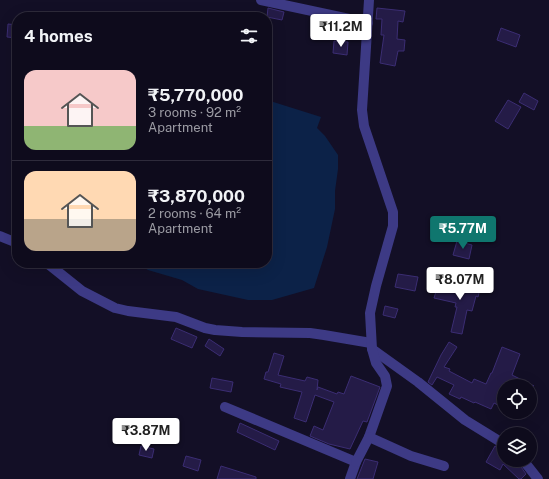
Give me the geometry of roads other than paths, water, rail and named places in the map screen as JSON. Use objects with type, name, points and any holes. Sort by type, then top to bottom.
[{"type":"street","points":[[261,0],[368,23]]},
{"type":"street","points":[[350,479],[356,462],[369,437],[387,386],[385,376],[376,363],[371,346],[371,308],[393,226],[393,212],[364,126],[362,110],[369,0]]},
{"type":"street","points":[[0,236],[12,241]]},
{"type":"street","points":[[53,268],[82,291],[115,308],[128,312],[176,317],[205,328],[215,330],[324,334],[371,346],[465,420],[497,440]]},
{"type":"street","points":[[225,406],[356,462]]},
{"type":"street","points":[[369,437],[411,456],[444,466]]},
{"type":"street","points":[[529,467],[538,479]]},
{"type":"water","points":[[272,102],[321,117],[317,128],[325,136],[338,155],[338,169],[335,191],[335,209],[327,247],[314,288],[272,300],[248,300],[198,289],[182,280],[145,268],[272,268]]}]
